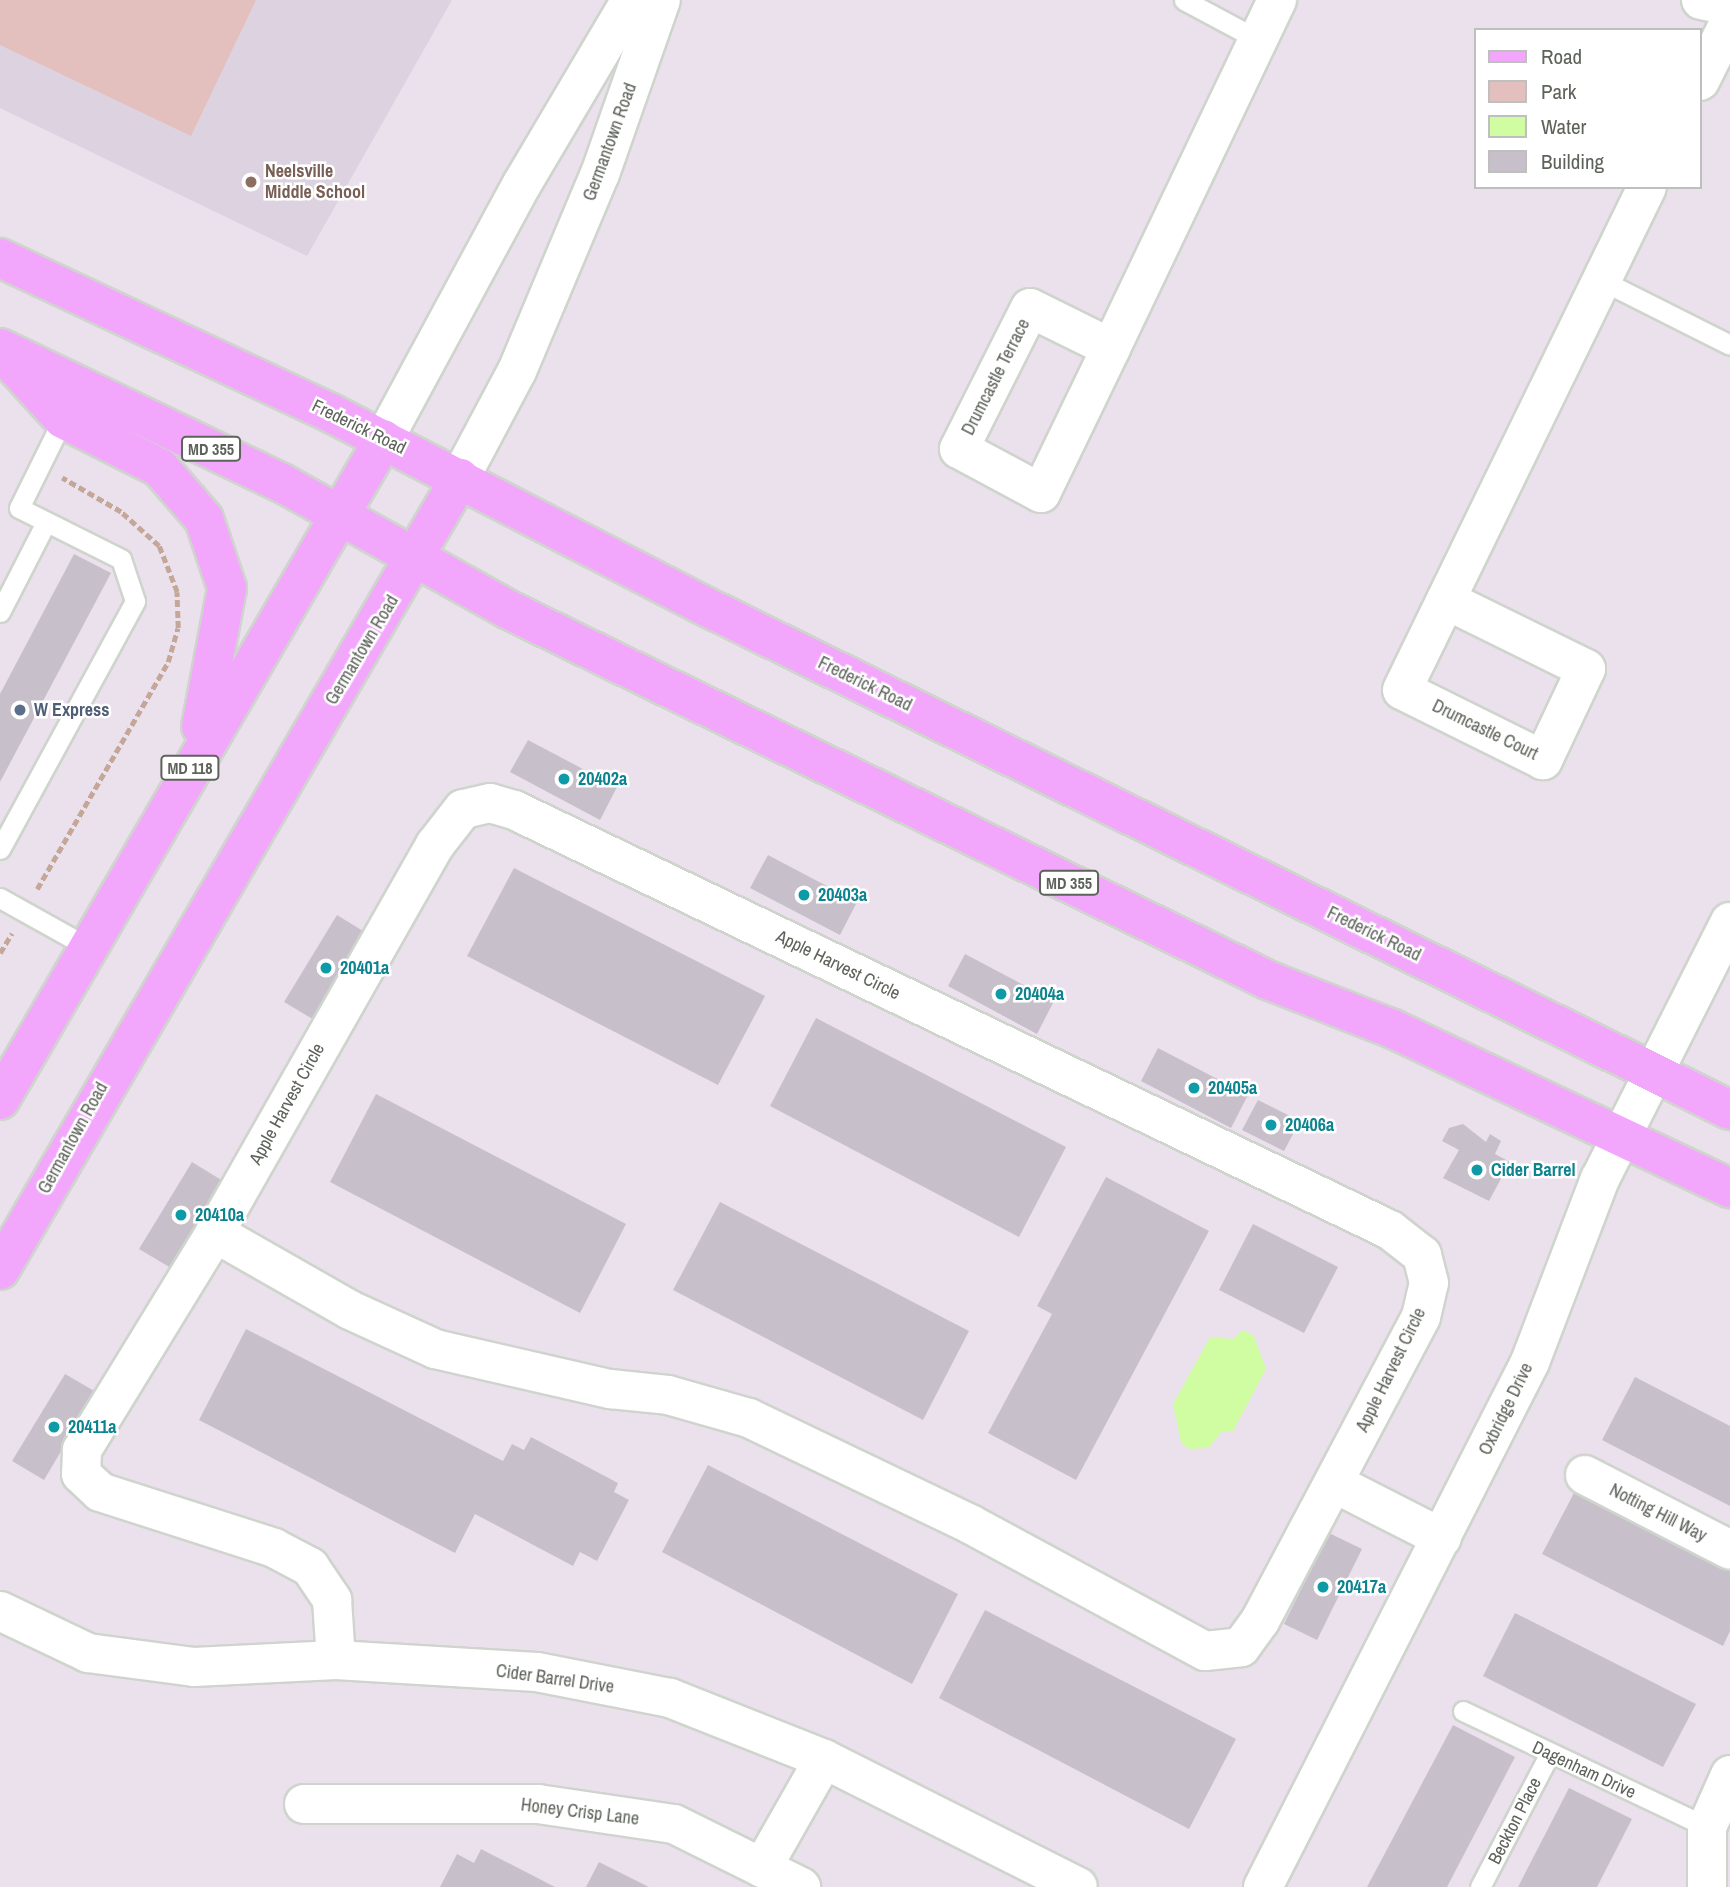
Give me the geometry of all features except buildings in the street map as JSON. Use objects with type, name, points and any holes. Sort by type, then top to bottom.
[{"type":"main road","name":"Frederick Road","points":[[0,258],[384,439],[718,612],[1730,1110]]},
{"type":"main road","points":[[0,349],[63,419],[160,468],[204,519],[227,588],[192,764]]},
{"type":"main road","name":"MD 355","points":[[0,349],[338,514],[416,560],[1270,981],[1621,1134],[1730,1188]]},
{"type":"main road","name":"MD 118","points":[[0,1100],[86,946],[384,439]]},
{"type":"main road","name":"Germantown Road","points":[[0,1270],[103,1084],[416,560],[460,478]]},
{"type":"street","points":[[384,439],[522,184],[631,0]]},
{"type":"street","name":"Germantown Road","points":[[460,478],[517,371],[600,174],[661,0]]},
{"type":"street","name":"Drumcastle Terrace","points":[[1111,348],[1030,309],[959,449],[1041,493],[1111,348],[1278,0]]},
{"type":"street","points":[[1701,0],[1730,6]]},
{"type":"street","points":[[1702,77],[1730,21]]},
{"type":"street","name":"Drumcastle Court","points":[[1447,600],[1586,669],[1543,761],[1402,690],[1646,189]]},
{"type":"street","name":"Apple Harvest Circle","points":[[215,1233],[339,1304],[435,1349],[610,1389],[668,1395],[749,1418],[970,1524],[1205,1651],[1241,1647],[1334,1483],[1421,1317],[1429,1283],[1422,1255],[1401,1238],[490,803],[463,809],[435,845],[215,1233],[82,1450],[81,1474],[100,1492],[139,1510],[274,1548],[310,1567],[332,1600],[336,1660]]},
{"type":"street","name":"Oxbridge Drive","points":[[1263,1887],[1530,1363],[1621,1134],[1730,922]]},
{"type":"street","name":"Notting Hill Way","points":[[1585,1475],[1730,1550]]},
{"type":"street","points":[[1334,1483],[1442,1538]]},
{"type":"street","name":"Cider Barrel Drive","points":[[0,1611],[88,1653],[242,1669],[336,1660],[537,1672],[670,1698],[824,1759],[1078,1887]]},
{"type":"street","points":[[762,1868],[824,1759]]},
{"type":"street","points":[[1707,1887],[1707,1827],[1730,1775]]},
{"type":"street","name":"Honey Crisp Lane","points":[[304,1804],[538,1804],[674,1824],[801,1887]]},
{"type":"lane","points":[[1184,0],[1259,40]]},
{"type":"lane","points":[[1601,280],[1730,345]]},
{"type":"lane","points":[[0,849],[7,818],[135,601],[121,558],[19,508],[63,419]]},
{"type":"lane","points":[[0,612],[46,522]]},
{"type":"lane","points":[[0,898],[86,946]]},
{"type":"lane","name":"Dagenham Drive","points":[[1463,1711],[1549,1755],[1707,1827]]},
{"type":"lane","name":"Beckton Place","points":[[1480,1887],[1549,1755]]},
{"type":"path","points":[[0,953],[168,662],[178,628],[177,592],[159,546],[121,512],[40,466]]},
{"type":"shaded area","name":"Neelsville Middle School","points":[[0,0],[452,0],[307,256],[0,108]]},
{"type":"green space","points":[[0,0],[256,0],[191,136],[0,45]]},
{"type":"water","points":[[1243,1330],[1254,1336],[1266,1369],[1233,1431],[1222,1432],[1208,1448],[1189,1449],[1181,1442],[1173,1404],[1210,1337],[1233,1339]]},
{"type":"place","name":"Neelsville Middle School","points":[[251,182]]},
{"type":"place","name":"W Express","points":[[20,710]]},
{"type":"place","name":"20402a","points":[[564,779]]},
{"type":"place","name":"20403a","points":[[804,895]]},
{"type":"place","name":"20401a","points":[[326,968]]},
{"type":"place","name":"20404a","points":[[1001,994]]},
{"type":"place","name":"20405a","points":[[1194,1088]]},
{"type":"place","name":"20406a","points":[[1271,1125]]},
{"type":"place","name":"Cider Barrel","points":[[1477,1170]]},
{"type":"place","name":"20410a","points":[[181,1215]]},
{"type":"place","name":"20411a","points":[[54,1427]]},
{"type":"place","name":"20417a","points":[[1323,1587]]}]
